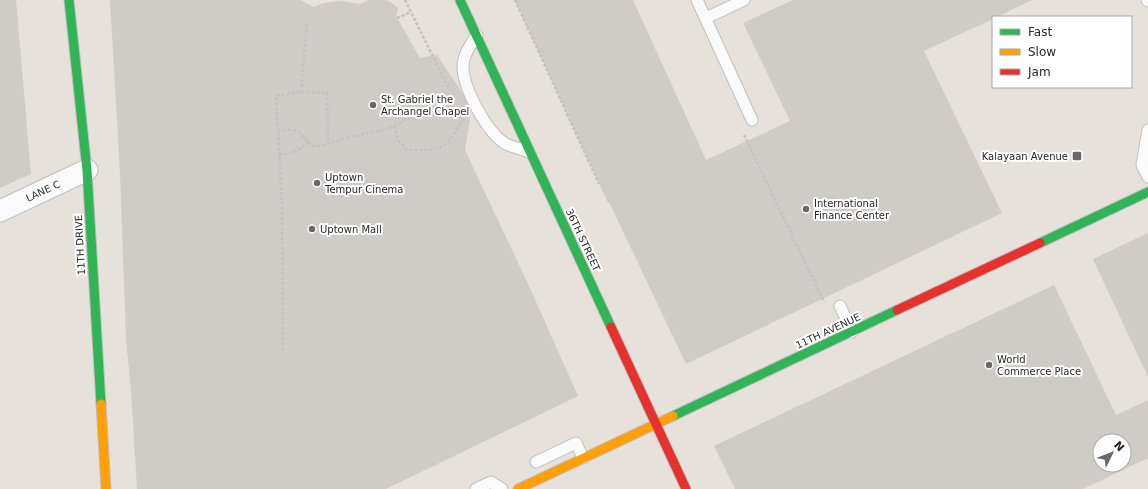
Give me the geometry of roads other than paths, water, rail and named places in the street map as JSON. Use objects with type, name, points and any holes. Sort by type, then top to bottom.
[{"type":"street","name":"11TH DRIVE","points":[[69,0],[87,170],[106,489]]},
{"type":"street","name":"36TH STREET","points":[[460,0],[686,489]]},
{"type":"street","name":"LANE C","points":[[2,206],[87,170]]},
{"type":"street","name":"11TH AVENUE","points":[[518,489],[1148,192]]},
{"type":"lane","points":[[697,0],[752,120]]},
{"type":"lane","points":[[706,18],[744,0]]},
{"type":"lane","points":[[477,36],[468,48],[463,65],[466,82],[475,102],[488,127],[496,136],[506,144],[531,152]]},
{"type":"lane","points":[[1148,130],[1142,165],[1148,178]]},
{"type":"lane","points":[[840,306],[852,332]]},
{"type":"lane","points":[[536,462],[576,443],[583,458]]},
{"type":"lane","points":[[476,489],[491,482],[502,489]]},
{"type":"place","name":"St. Gabriel the Archangel Chapel","points":[[373,105]]},
{"type":"place","name":"Kalayaan Avenue","points":[[1077,156]]},
{"type":"place","name":"Uptown Tempur Cinema","points":[[317,183]]},
{"type":"place","name":"International Finance Center","points":[[806,209]]},
{"type":"place","name":"Uptown Mall","points":[[312,229]]},
{"type":"place","name":"World Commerce Place","points":[[989,365]]}]
